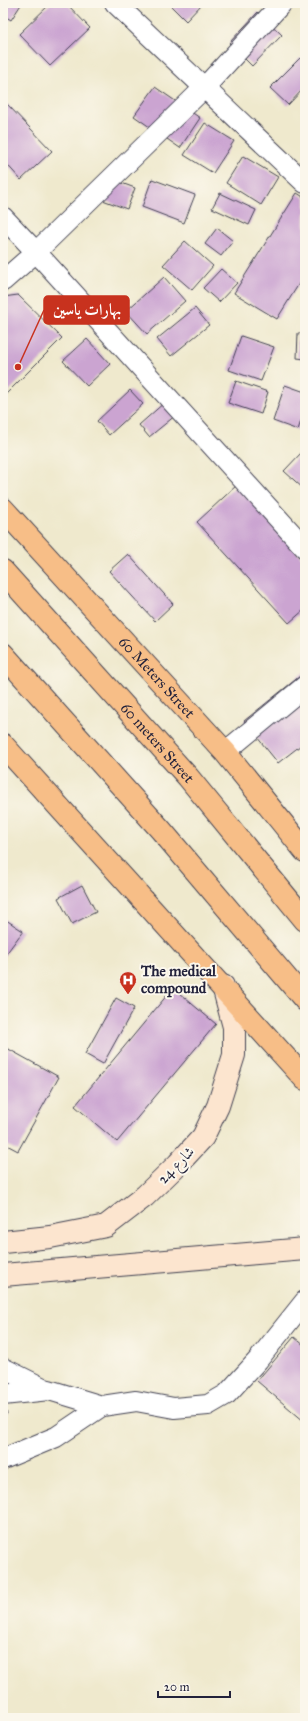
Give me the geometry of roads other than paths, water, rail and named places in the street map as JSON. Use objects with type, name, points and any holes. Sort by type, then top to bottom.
[{"type":"main road","name":"60 Meters Street","points":[[3,508],[224,752],[305,851]]},
{"type":"main road","name":"60 meters Street","points":[[3,571],[188,777],[305,920]]},
{"type":"main road","points":[[3,654],[161,830],[305,1000]]},
{"type":"main road","points":[[3,745],[223,986],[305,1079]]},
{"type":"street","points":[[115,3],[305,183]]},
{"type":"street","points":[[3,281],[36,252],[204,88],[282,3]]},
{"type":"street","points":[[3,217],[305,548]]},
{"type":"street","points":[[224,752],[305,686]]},
{"type":"street","name":"شارع 24","points":[[3,1242],[50,1237],[106,1226],[145,1196],[203,1137],[218,1106],[234,1056],[234,1027],[223,986]]},
{"type":"street","points":[[3,1275],[305,1249]]},
{"type":"street","points":[[3,1368],[49,1390],[102,1406],[136,1401],[174,1408],[208,1405],[227,1394],[258,1360],[305,1301]]},
{"type":"street","points":[[3,1395],[49,1390]]},
{"type":"street","points":[[3,1459],[56,1437],[102,1406]]},
{"type":"place","name":"بهارات ياسين","points":[[18,367]]},
{"type":"place","name":"The medical compound","points":[[128,995]]}]
